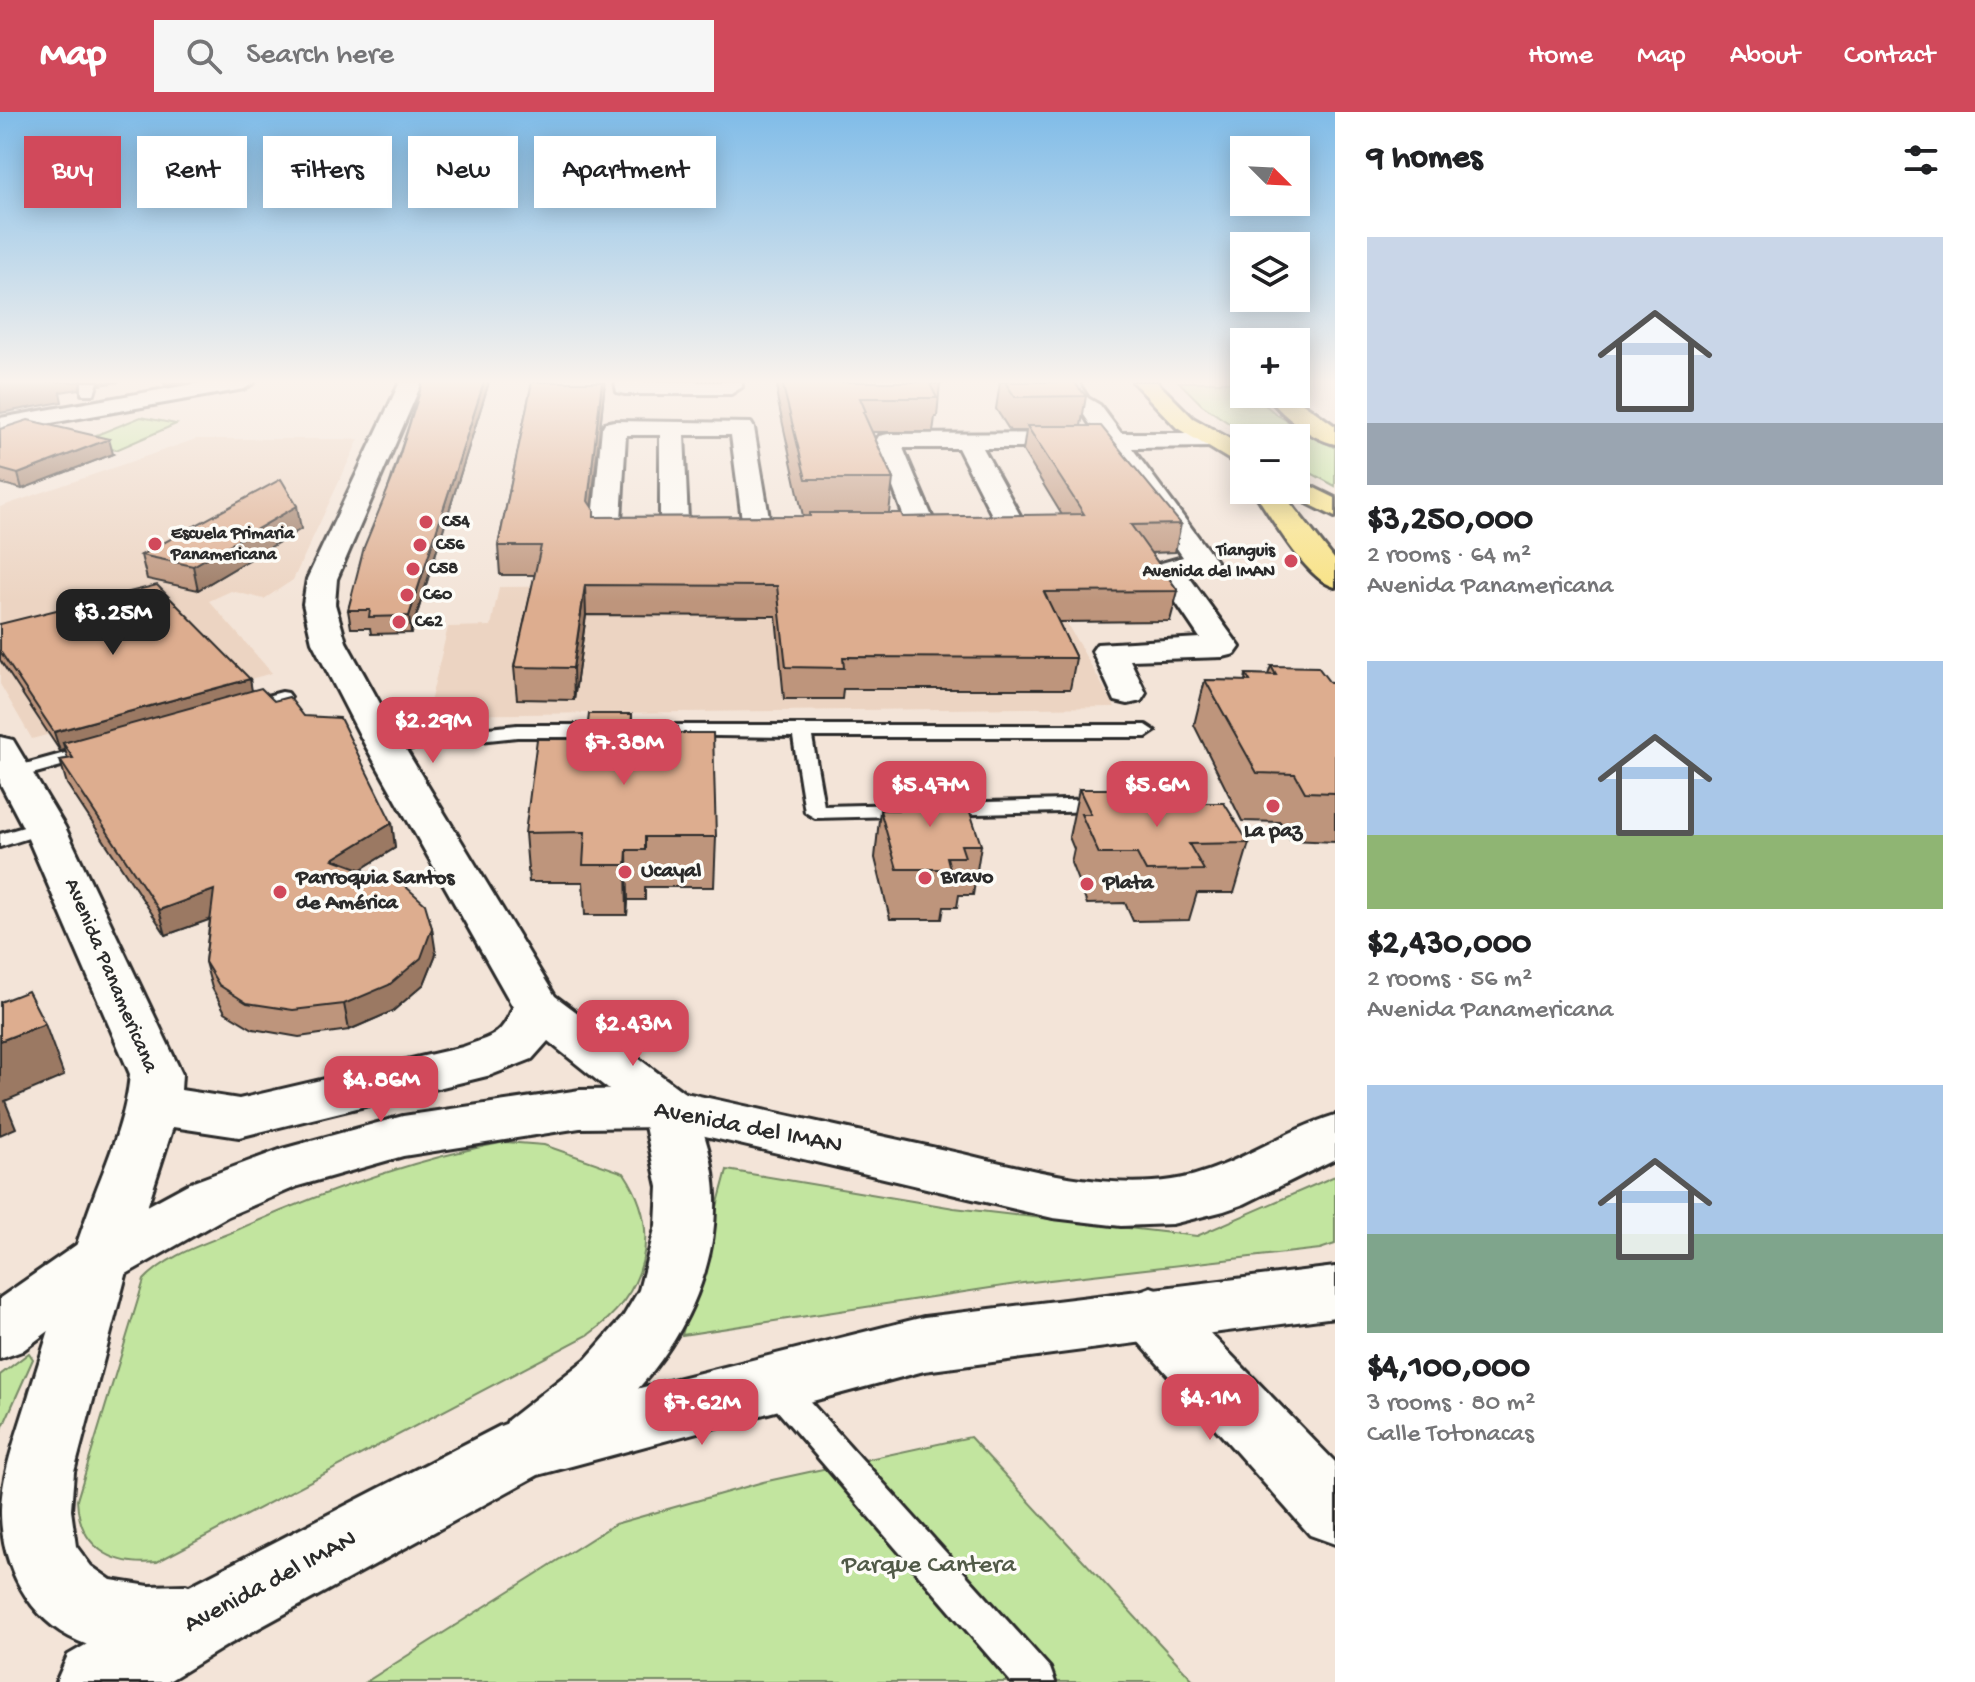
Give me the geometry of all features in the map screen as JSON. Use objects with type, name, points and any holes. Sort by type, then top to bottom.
[{"type":"main road","points":[[1310,495],[1335,509]]},
{"type":"main road","points":[[1276,504],[1310,551],[1335,578]]},
{"type":"street","points":[[375,455],[322,579],[319,604],[329,642],[384,745],[537,1007],[667,1108],[686,1187],[685,1225],[679,1260],[667,1297],[645,1336],[609,1379],[524,1448]]},
{"type":"street","points":[[612,455],[606,529],[787,529]]},
{"type":"street","points":[[673,455],[674,529]]},
{"type":"street","points":[[746,455],[757,529]]},
{"type":"street","points":[[894,455],[922,528]]},
{"type":"street","points":[[892,528],[1013,528],[975,455]]},
{"type":"street","points":[[1125,455],[1201,561],[1169,570],[1223,647],[1109,651],[1128,693]]},
{"type":"street","name":"Avenida Panamericana","points":[[7,760],[44,827],[156,1074],[154,1105],[100,1260],[40,1472],[33,1504],[35,1533],[43,1561],[59,1587],[86,1607],[119,1621],[158,1625],[200,1620]]},
{"type":"street","points":[[154,1105],[239,1118],[473,1062],[514,1047],[527,1035],[537,1007]]},
{"type":"street","name":"Avenida del IMAN","points":[[0,1332],[100,1260],[208,1200],[282,1170],[403,1136],[580,1109],[667,1108],[1053,1196],[1121,1204],[1172,1202],[1224,1189],[1335,1135]]},
{"type":"street","name":"Avenida del IMAN","points":[[95,1682],[200,1620],[524,1448],[924,1344],[1335,1292]]},
{"type":"street","points":[[1151,1313],[1335,1511]]},
{"type":"lane","points":[[223,714],[282,697]]},
{"type":"lane","points":[[384,745],[517,731],[1146,731]]},
{"type":"lane","points":[[802,732],[815,812],[1189,803]]},
{"type":"lane","points":[[7,760],[118,743]]},
{"type":"lane","points":[[0,841],[44,827]]},
{"type":"lane","points":[[772,1382],[1029,1679]]},
{"type":"shaded area","points":[[149,455],[351,455],[293,580],[264,599],[231,591],[209,601],[272,673],[32,739],[0,684],[0,507]]},
{"type":"shaded area","points":[[998,583],[1048,591],[1115,707],[427,715],[448,627],[491,626],[499,587]]},
{"type":"green space","points":[[1310,455],[1335,455],[1335,486],[1310,473]]},
{"type":"green space","points":[[505,1142],[544,1145],[624,1173],[643,1218],[645,1240],[635,1282],[608,1319],[588,1335],[157,1562],[141,1563],[112,1557],[91,1542],[79,1516],[77,1500],[144,1280],[184,1252],[331,1191],[434,1158]]},
{"type":"green space","points":[[727,1170],[954,1208],[1197,1236],[1335,1176],[1335,1244],[1320,1249],[1023,1283],[682,1335]]},
{"type":"green space","points":[[29,1353],[33,1359],[0,1433],[0,1375]]},
{"type":"green space","name":"Parque Cantera","points":[[970,1437],[1195,1682],[366,1682],[615,1524],[763,1482]]},
{"type":"building","points":[[0,455],[67,455],[18,474],[0,469]]},
{"type":"building","points":[[400,455],[461,455],[409,616],[369,617],[370,610],[348,610],[364,547]]},
{"type":"building","points":[[517,455],[593,455],[588,501],[594,510],[594,517],[901,513],[903,517],[1084,514],[1046,455],[1125,455],[1181,524],[1131,525],[1178,591],[1044,592],[1076,658],[843,657],[844,668],[786,667],[777,586],[585,585],[573,668],[514,667],[541,546],[498,546]]},
{"type":"building","points":[[800,455],[882,455],[893,479],[806,479]]},
{"type":"building","points":[[281,479],[297,506],[193,566],[141,555]]},
{"type":"building","points":[[157,585],[250,679],[54,732],[0,651],[0,624]]},
{"type":"building","points":[[1271,666],[1318,667],[1330,683],[1335,683],[1335,793],[1305,792],[1295,774],[1257,773],[1205,680],[1250,681],[1246,674],[1276,675]]},
{"type":"building","name":"Parroquia Santos de América","points":[[261,688],[274,701],[289,697],[304,716],[340,718],[392,823],[333,859],[404,885],[425,904],[432,928],[421,958],[389,985],[344,1004],[293,1010],[247,1003],[219,985],[205,962],[214,890],[159,910],[60,760],[73,758],[63,743]]},
{"type":"building","points":[[589,714],[632,714],[631,728],[678,727],[678,733],[713,733],[716,837],[645,837],[645,850],[627,850],[626,865],[583,865],[585,832],[525,833],[537,739],[586,739]]},
{"type":"building","points":[[962,788],[981,845],[961,845],[965,857],[947,857],[950,869],[897,869],[880,810],[902,810],[899,802],[913,802],[910,789]]},
{"type":"building","points":[[1079,789],[1126,789],[1132,800],[1143,800],[1145,803],[1224,803],[1249,843],[1189,844],[1204,870],[1146,871],[1137,854],[1099,854],[1081,814],[1091,814]]},
{"type":"building","points":[[28,991],[45,1024],[0,1041],[0,1002]]},
{"type":"place","name":"C54","points":[[426,522]]},
{"type":"place","name":"Escuela Primaria Panamericana","points":[[155,544]]},
{"type":"place","name":"C56","points":[[420,545]]},
{"type":"place","name":"Tianguis Avenida del IMAN","points":[[1291,561]]},
{"type":"place","name":"C58","points":[[413,569]]},
{"type":"place","name":"C60","points":[[407,595]]},
{"type":"place","name":"C62","points":[[399,622]]},
{"type":"place","name":"La paz","points":[[1273,806]]},
{"type":"place","name":"Ucayal","points":[[625,872]]},
{"type":"place","name":"Bravo","points":[[925,878]]},
{"type":"place","name":"Plata","points":[[1087,884]]},
{"type":"place","name":"Parroquia Santos de América","points":[[280,892]]}]
